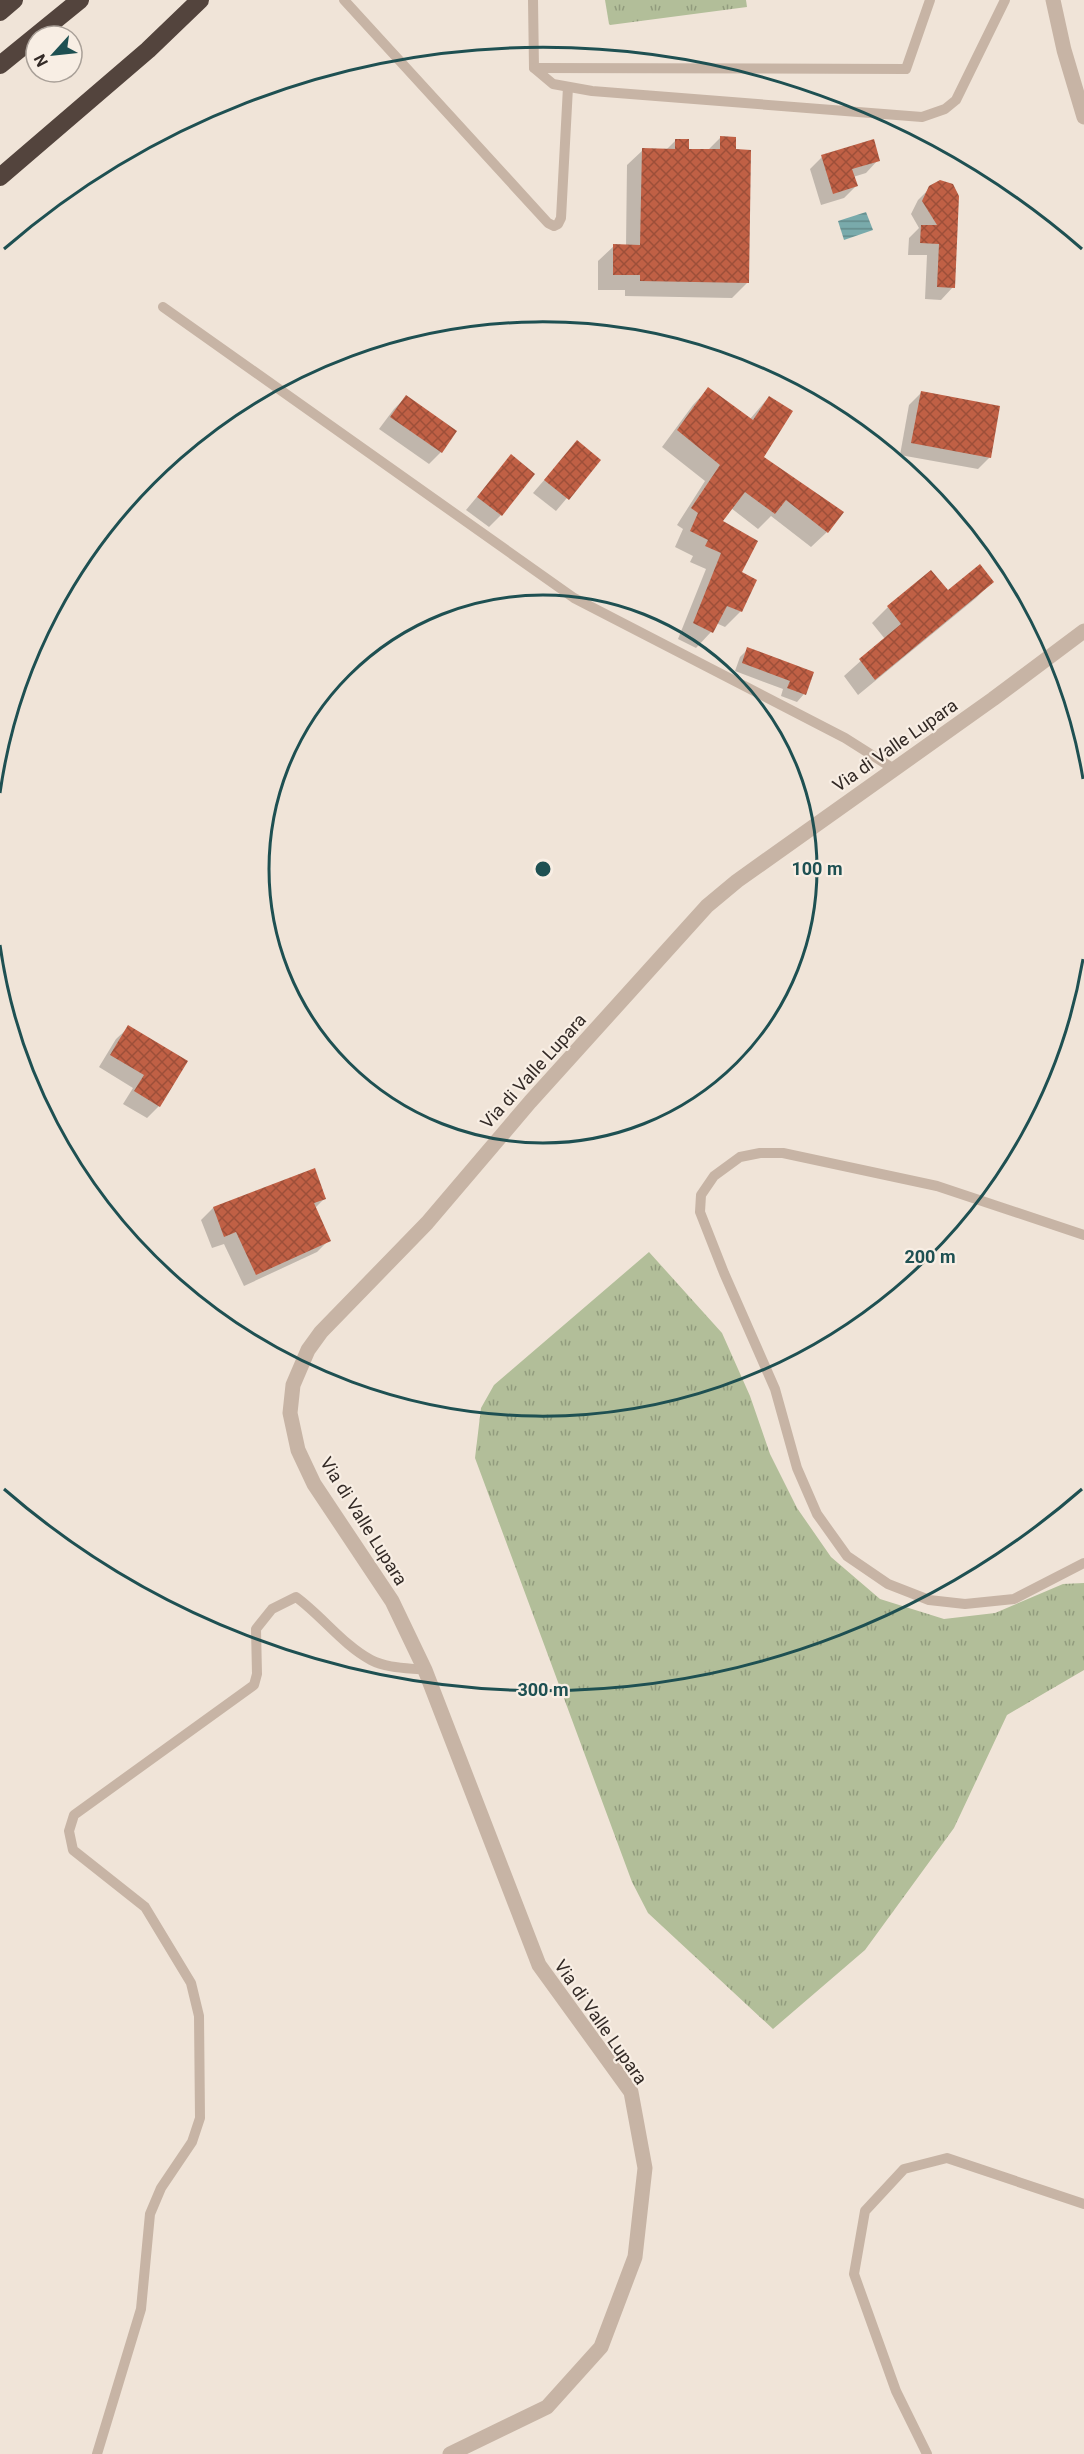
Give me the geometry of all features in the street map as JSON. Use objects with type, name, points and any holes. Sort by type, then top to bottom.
[{"type":"highway","points":[[0,12],[14,0]]},
{"type":"highway","points":[[0,65],[80,0]]},
{"type":"highway","points":[[0,177],[148,50],[200,0]]},
{"type":"street","points":[[1053,0],[1064,50],[1084,117]]},
{"type":"street","name":"Via di Valle Lupara","points":[[450,2454],[547,2407],[601,2347],[635,2257],[645,2168],[631,2092],[539,1965],[425,1670],[392,1601],[314,1484],[298,1450],[292,1428],[290,1398],[295,1377],[308,1350],[329,1323],[427,1223],[530,1102],[707,906],[737,881],[993,699],[1084,631]]},
{"type":"lane","points":[[344,0],[548,224],[554,226],[561,218],[568,87]]},
{"type":"lane","points":[[533,0],[534,68],[553,84],[592,91],[922,117],[931,116],[945,109],[956,100],[1005,0]]},
{"type":"lane","points":[[534,68],[906,69],[930,0]]},
{"type":"lane","points":[[163,307],[574,598],[845,738],[894,769]]},
{"type":"lane","points":[[1084,1235],[938,1186],[783,1152],[740,1157],[714,1176],[701,1195],[700,1212],[775,1389],[797,1468],[817,1514],[847,1556],[888,1584],[929,1600],[964,1604],[1014,1599],[1084,1563]]},
{"type":"lane","points":[[97,2454],[141,2308],[150,2214],[161,2188],[192,2142],[200,2118],[199,2016],[191,1983],[145,1907],[73,1850],[69,1831],[74,1815],[254,1685],[257,1674],[256,1629],[272,1610],[296,1597],[356,1650],[373,1661],[425,1670]]},
{"type":"lane","points":[[927,2454],[896,2391],[854,2274],[865,2211],[904,2169],[946,2158],[1084,2204]]},
{"type":"green space","points":[[605,0],[746,0],[747,7],[610,25]]},
{"type":"green space","points":[[649,1252],[722,1333],[750,1396],[770,1454],[797,1508],[831,1557],[880,1599],[944,1619],[995,1613],[1063,1584],[1084,1583],[1084,1670],[1007,1715],[954,1828],[865,1950],[773,2029],[648,1913],[632,1882],[475,1458],[481,1408],[494,1385]]},
{"type":"water","points":[[866,212],[873,230],[844,240],[838,221]]},
{"type":"building","points":[[720,136],[736,137],[736,149],[751,150],[749,283],[640,281],[640,275],[613,275],[613,244],[640,245],[642,148],[675,149],[675,139],[689,139],[689,149],[720,149]]},
{"type":"building","points":[[874,139],[880,161],[852,169],[858,186],[833,194],[821,155]]},
{"type":"building","points":[[940,180],[953,184],[959,196],[955,288],[937,287],[939,244],[920,243],[921,225],[937,225],[922,201],[929,186]]},
{"type":"building","points":[[708,387],[753,420],[769,396],[793,411],[764,457],[844,512],[828,533],[786,500],[775,514],[745,492],[723,521],[758,541],[742,572],[757,580],[742,612],[727,606],[713,633],[693,623],[721,553],[705,546],[708,540],[690,531],[698,513],[691,508],[720,465],[677,430]]},
{"type":"building","points":[[921,391],[1000,406],[991,458],[911,443]]},
{"type":"building","points":[[406,395],[457,431],[442,453],[390,417]]},
{"type":"building","points":[[577,440],[601,460],[569,500],[544,480]]},
{"type":"building","points":[[511,454],[535,474],[502,516],[477,497]]},
{"type":"building","points":[[980,564],[994,582],[875,680],[859,659],[901,624],[887,606],[931,570],[948,590]]},
{"type":"building","points":[[747,647],[814,672],[806,695],[787,688],[790,681],[742,663]]},
{"type":"building","points":[[128,1025],[188,1061],[160,1107],[134,1091],[144,1075],[110,1055]]},
{"type":"building","points":[[315,1168],[326,1199],[314,1203],[331,1241],[256,1275],[236,1232],[224,1237],[213,1207]]}]
